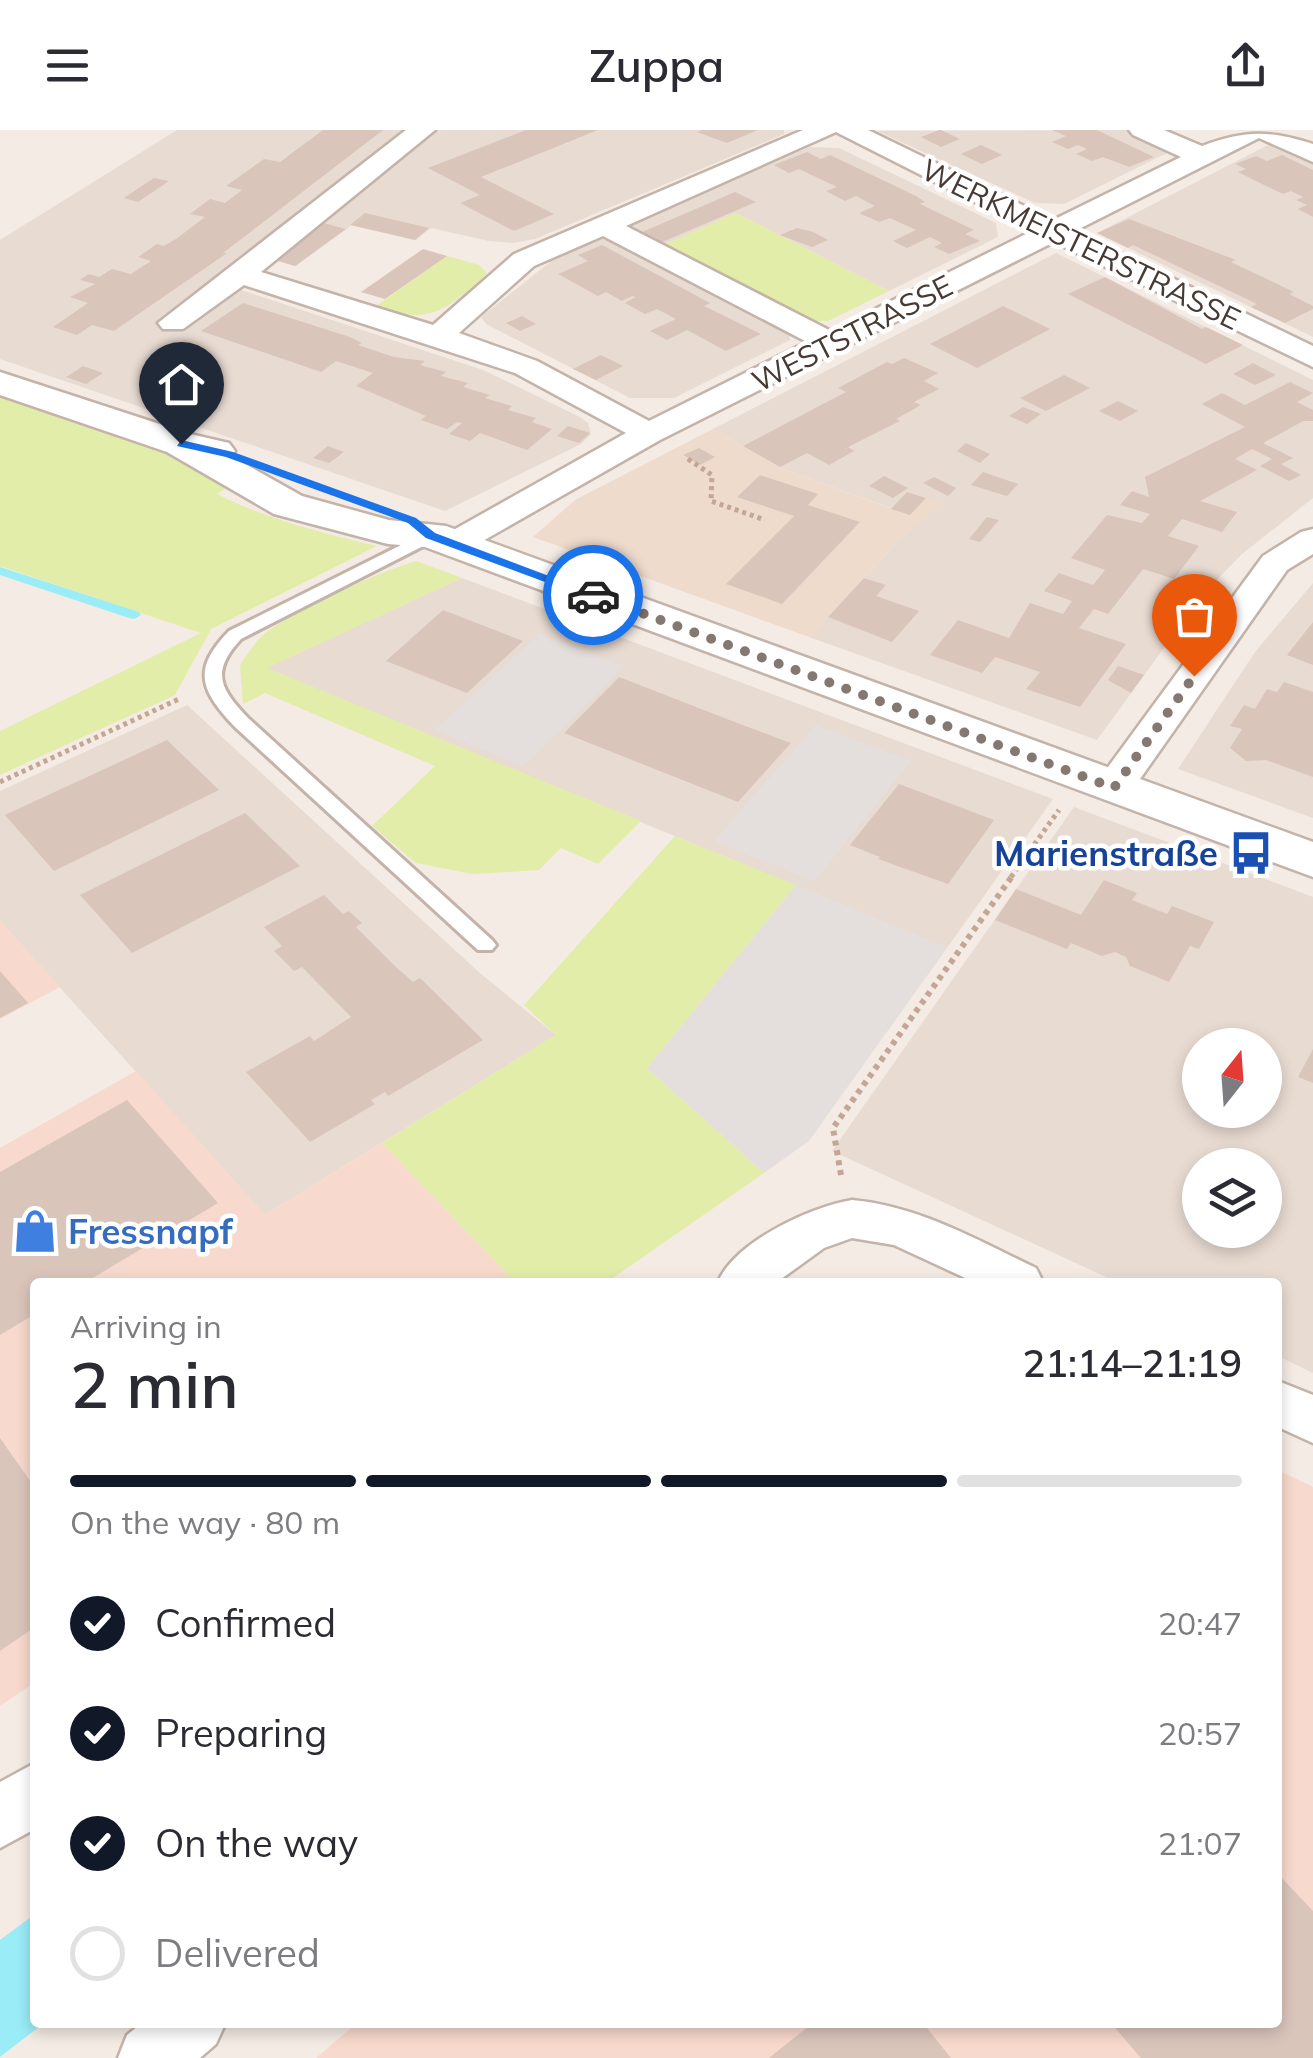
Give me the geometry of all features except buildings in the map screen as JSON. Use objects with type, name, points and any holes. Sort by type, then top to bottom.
[{"type":"street","points":[[173,323],[422,130]]},
{"type":"street","points":[[438,336],[524,260],[825,130]]},
{"type":"street","name":"WERKMEISTERSTRASSE","points":[[848,130],[1313,358]]},
{"type":"street","points":[[1142,130],[1202,156]]},
{"type":"street","name":"WESTSTRASSE","points":[[442,540],[650,432],[1258,130],[1313,154]]},
{"type":"street","points":[[601,224],[832,343]]},
{"type":"street","points":[[240,274],[526,367],[650,432]]},
{"type":"street","points":[[0,383],[181,444],[288,505],[388,532],[442,540],[1313,860]]},
{"type":"street","points":[[1114,788],[1275,563],[1313,539]]},
{"type":"street","points":[[748,1278],[812,1232],[848,1218],[892,1225],[1009,1278]]},
{"type":"street","points":[[1282,1405],[1313,1420]]},
{"type":"street","points":[[0,1818],[30,1797]]},
{"type":"street","points":[[150,2058],[187,2028]]},
{"type":"lane","points":[[442,540],[235,634],[216,656],[212,684],[242,723],[485,945]]},
{"type":"path","points":[[650,432],[712,475],[711,500],[764,520]]},
{"type":"path","points":[[848,1218],[833,1128],[1068,797]]},
{"type":"shaded area","points":[[177,130],[411,130],[232,287],[483,370],[580,417],[588,423],[591,434],[581,444],[445,511],[0,359],[0,240]]},
{"type":"shaded area","points":[[435,130],[784,130],[784,134],[535,239],[513,243],[489,241],[431,228],[416,240],[352,225],[296,266],[270,259]]},
{"type":"shaded area","points":[[1132,130],[1165,144],[1167,153],[1064,204],[1035,203],[877,131]]},
{"type":"shaded area","points":[[1274,142],[1313,160],[1313,337],[1097,233]]},
{"type":"shaded area","points":[[810,147],[839,148],[996,223],[998,237],[889,291],[736,213],[663,245],[626,226]]},
{"type":"shaded area","points":[[595,239],[617,240],[789,328],[790,340],[674,398],[630,398],[486,324],[481,317],[559,255]]},
{"type":"shaded area","points":[[1056,253],[1313,380],[1313,498],[1242,554],[1203,594],[1097,740],[809,637],[899,540],[940,503],[907,492],[891,508],[780,468],[713,429]]},
{"type":"shaded area","points":[[713,429],[780,468],[890,508],[907,491],[941,503],[899,540],[809,637],[533,537],[575,500]]},
{"type":"shaded area","points":[[462,578],[1053,799],[947,948],[266,668]]},
{"type":"shaded area","points":[[1313,583],[1313,818],[1178,769],[1255,652]]},
{"type":"shaded area","points":[[539,634],[624,666],[523,766],[435,730]]},
{"type":"shaded area","points":[[187,705],[481,974],[556,1035],[265,1215],[0,921],[0,791]]},
{"type":"shaded area","points":[[816,725],[911,761],[814,881],[714,841]]},
{"type":"shaded area","points":[[1074,807],[1313,897],[1313,1373],[1282,1358],[1282,1278],[1108,1278],[832,1151]]},
{"type":"shaded area","points":[[796,885],[947,948],[809,1141],[764,1173],[647,1068]]},
{"type":"shaded area","points":[[0,921],[60,987],[0,1019]]},
{"type":"shaded area","points":[[136,1071],[265,1215],[382,1143],[511,1278],[30,1278],[30,1685],[0,1706],[0,1148]]},
{"type":"shaded area","points":[[1282,1472],[1313,1487],[1313,2058],[316,2058],[351,2028],[1282,2028]]},
{"type":"green space","points":[[736,213],[889,291],[828,321],[804,321],[632,233],[626,226],[663,245]]},
{"type":"green space","points":[[447,256],[479,265],[487,273],[447,306],[427,314],[398,313],[376,306]]},
{"type":"green space","points":[[0,396],[201,466],[233,484],[217,494],[256,511],[377,546],[211,629],[175,695],[0,775],[0,731],[201,633],[0,566]]},
{"type":"green space","points":[[416,561],[462,578],[267,668],[641,821],[598,864],[561,848],[539,870],[473,874],[416,863],[372,826],[435,766],[265,693],[243,704],[240,665],[272,628],[357,584]]},
{"type":"green space","points":[[675,836],[796,885],[647,1068],[764,1173],[613,1278],[511,1278],[382,1143],[556,1035],[524,1005]]},
{"type":"water","points":[[30,1918],[30,2028],[38,2028],[0,2057],[0,1940]]},
{"type":"waterway","points":[[0,571],[134,615]]},
{"type":"way so far","points":[[593,595],[1114,788],[1194,676]]},
{"type":"place","name":"Marienstraße","points":[[1251,853]]},
{"type":"place","name":"Fressnapf","points":[[35,1231]]},
{"type":"route","points":[[181,444],[229,454],[412,520],[430,535],[593,595]]}]
